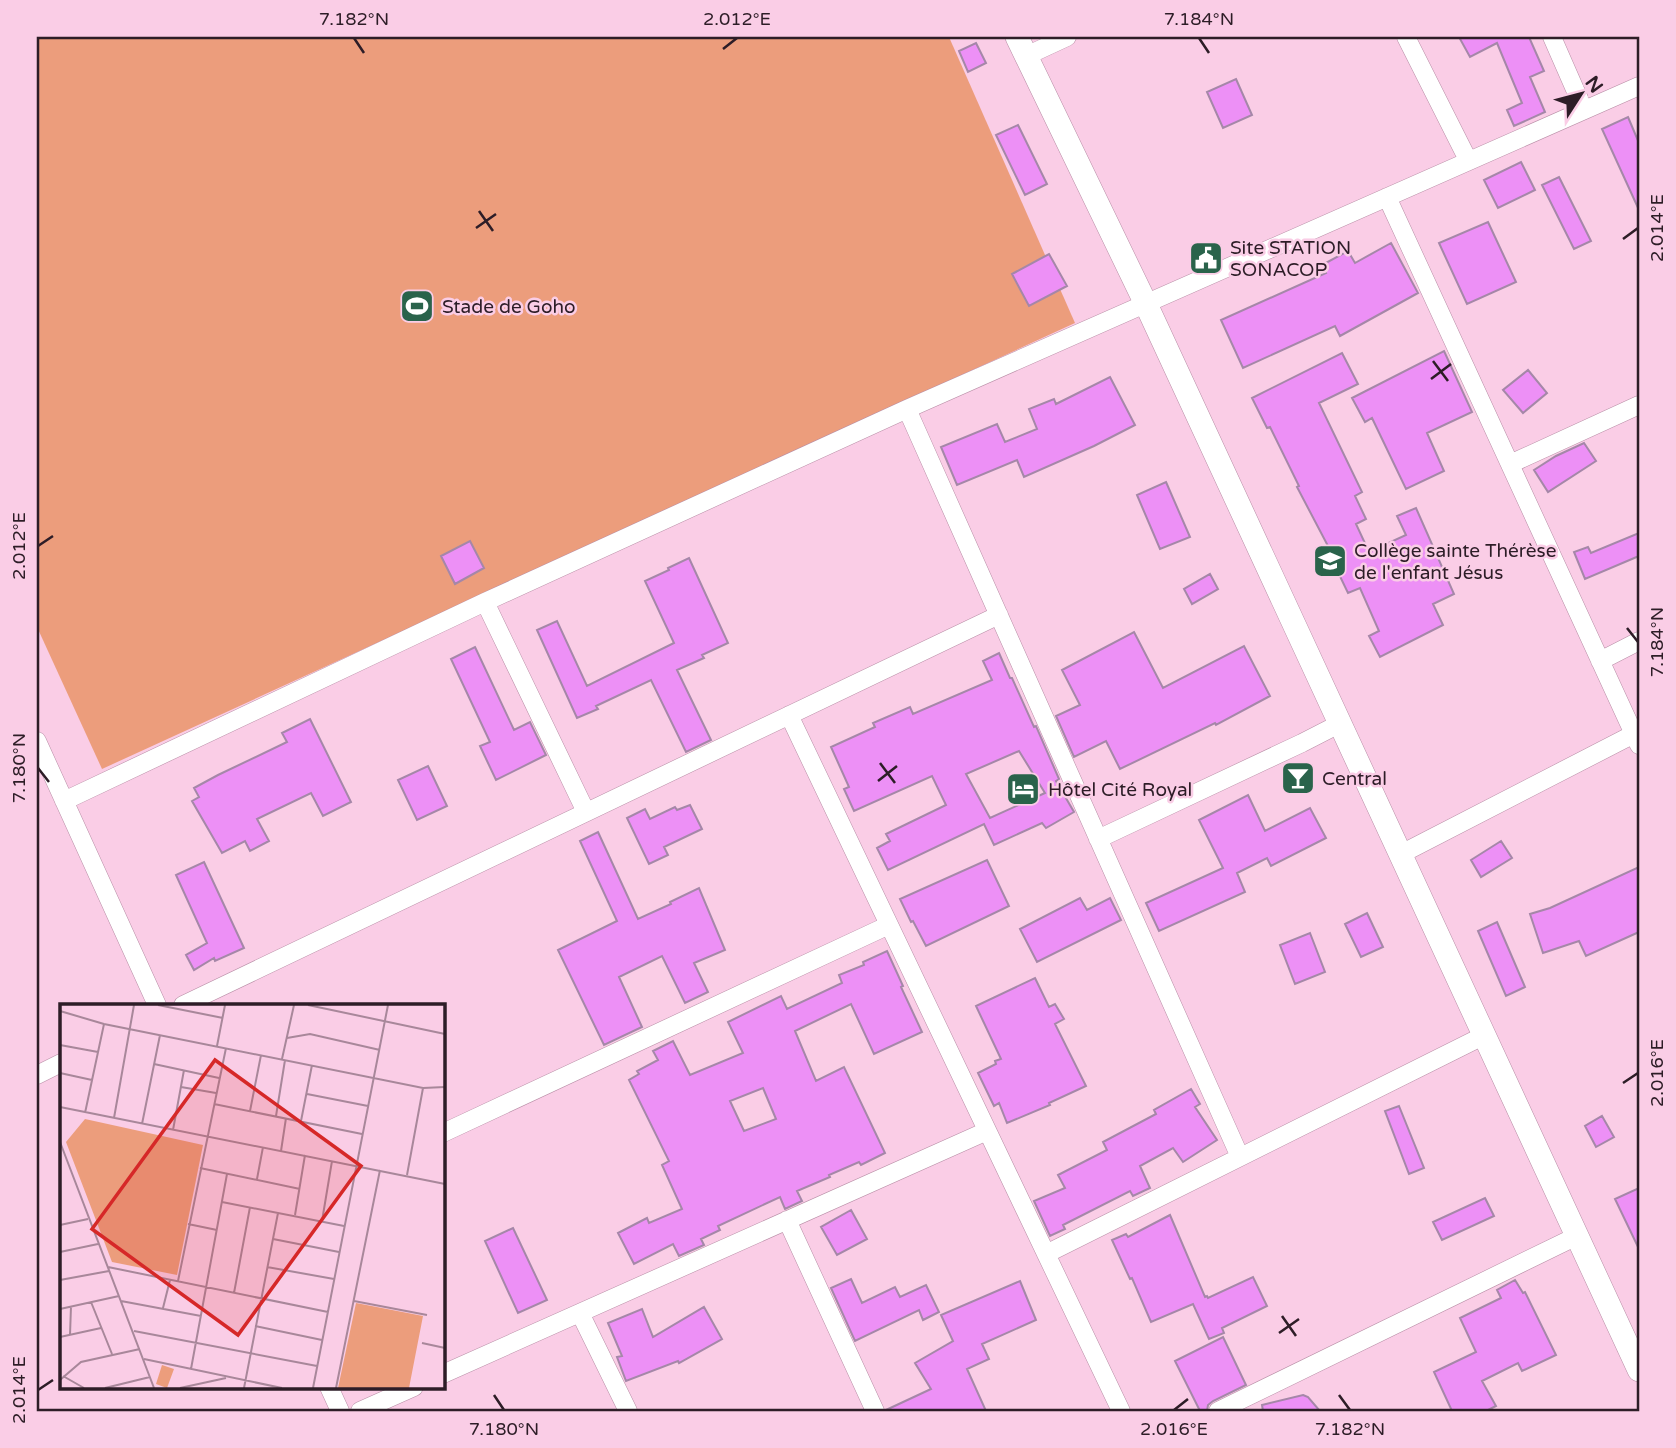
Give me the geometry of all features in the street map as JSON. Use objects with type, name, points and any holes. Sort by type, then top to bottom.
[{"type":"street","points":[[1067,37],[1021,47],[1145,302],[1639,1370]]},
{"type":"street","points":[[1406,37],[1468,160]]},
{"type":"street","points":[[1552,37],[1584,110]]},
{"type":"street","points":[[64,801],[485,602],[907,408],[1639,86]]},
{"type":"street","points":[[1387,197],[1637,739],[1401,854]]},
{"type":"street","points":[[1510,464],[1639,405]]},
{"type":"street","points":[[907,408],[1240,1157]]},
{"type":"street","points":[[485,602],[586,812]]},
{"type":"street","points":[[185,1004],[999,615]]},
{"type":"street","points":[[1600,660],[1639,641]]},
{"type":"street","points":[[789,715],[1121,1411]]},
{"type":"street","points":[[1098,839],[1340,723]]},
{"type":"street","points":[[37,741],[157,1004]]},
{"type":"street","points":[[444,1133],[889,925]]},
{"type":"street","points":[[1046,1254],[1485,1035]]},
{"type":"street","points":[[37,1075],[60,1064]]},
{"type":"street","points":[[444,1374],[987,1130]]},
{"type":"street","points":[[786,1220],[875,1411]]},
{"type":"street","points":[[1219,1411],[1577,1236]]},
{"type":"street","points":[[580,1313],[628,1411]]},
{"type":"street","points":[[329,1388],[340,1411]]},
{"type":"street","points":[[360,1411],[412,1388]]},
{"type":"shaded area","points":[[39,37],[949,37],[1075,323],[102,769],[37,627]]},
{"type":"building","points":[[1459,37],[1529,37],[1544,71],[1530,77],[1545,112],[1514,126],[1507,110],[1522,103],[1497,43],[1470,57]]},
{"type":"building","points":[[976,43],[986,63],[968,72],[959,51]]},
{"type":"building","points":[[1236,79],[1252,115],[1223,128],[1207,92]]},
{"type":"building","points":[[1628,117],[1639,143],[1639,210],[1602,129]]},
{"type":"building","points":[[1018,125],[1047,184],[1025,195],[996,135]]},
{"type":"building","points":[[1521,162],[1535,190],[1498,208],[1484,180]]},
{"type":"building","points":[[1559,177],[1591,241],[1574,249],[1542,185]]},
{"type":"building","points":[[1488,222],[1516,282],[1467,304],[1439,243]]},
{"type":"building","points":[[1391,243],[1418,293],[1340,336],[1335,326],[1243,368],[1221,320],[1326,273],[1322,265],[1348,251],[1355,263]]},
{"type":"building","points":[[1049,254],[1067,286],[1029,306],[1012,274]]},
{"type":"building","points":[[1444,351],[1472,412],[1427,433],[1444,471],[1406,489],[1372,418],[1365,422],[1352,398]]},
{"type":"building","points":[[1342,353],[1358,384],[1319,403],[1362,492],[1355,496],[1366,519],[1356,524],[1369,552],[1406,535],[1397,516],[1416,508],[1454,594],[1433,604],[1443,625],[1380,657],[1369,636],[1379,631],[1360,588],[1348,593],[1336,568],[1339,567],[1297,487],[1299,486],[1270,427],[1267,428],[1252,398]]},
{"type":"building","points":[[1528,370],[1547,393],[1523,413],[1503,390]]},
{"type":"building","points":[[1110,377],[1135,425],[1024,477],[1017,460],[957,485],[941,447],[997,424],[1005,442],[1037,429],[1029,409],[1054,399],[1056,404]]},
{"type":"building","points":[[1584,443],[1596,461],[1548,492],[1534,470]]},
{"type":"building","points":[[1166,482],[1190,537],[1160,549],[1137,495]]},
{"type":"building","points":[[1639,533],[1639,556],[1585,579],[1574,552],[1588,547],[1591,553]]},
{"type":"building","points":[[470,541],[484,568],[455,584],[441,556]]},
{"type":"building","points":[[689,558],[728,643],[677,670],[711,740],[686,752],[651,680],[577,718],[537,630],[557,621],[587,686],[674,643],[645,581]]},
{"type":"building","points":[[1210,574],[1218,589],[1192,604],[1184,589]]},
{"type":"building","points":[[1134,632],[1163,688],[1244,646],[1270,696],[1216,725],[1215,723],[1120,769],[1106,741],[1074,757],[1056,716],[1080,705],[1062,670]]},
{"type":"building","points":[[475,647],[514,730],[530,722],[546,755],[496,780],[480,746],[490,742],[451,659]]},
{"type":"building","points":[[999,653],[1034,727],[1036,726],[1059,779],[1056,781],[1074,812],[1046,828],[1042,823],[994,845],[984,824],[888,870],[877,848],[890,841],[886,834],[946,805],[932,776],[854,811],[844,789],[849,787],[831,747],[875,727],[873,723],[910,707],[913,714],[992,680],[983,661]],"holes":[[[1019,751],[1045,793],[990,818],[966,774]]]},
{"type":"building","points":[[310,719],[351,802],[323,816],[311,793],[257,819],[269,841],[250,851],[245,841],[222,853],[192,801],[199,797],[194,788],[287,742],[282,733]]},
{"type":"building","points":[[428,766],[447,806],[417,820],[398,780]]},
{"type":"building","points":[[1248,795],[1265,831],[1310,808],[1326,838],[1271,866],[1267,858],[1237,873],[1245,892],[1159,931],[1146,903],[1223,868],[1199,820]]},
{"type":"building","points":[[690,805],[702,829],[664,847],[668,855],[649,864],[627,818],[645,809],[650,819],[675,807],[677,810]]},
{"type":"building","points":[[598,832],[638,919],[699,888],[725,950],[694,963],[708,992],[685,1003],[662,956],[619,977],[642,1027],[604,1045],[558,950],[617,921],[580,841]]},
{"type":"building","points":[[1501,841],[1512,858],[1481,877],[1471,860]]},
{"type":"building","points":[[987,860],[1009,906],[926,946],[900,899]]},
{"type":"building","points":[[204,862],[244,948],[215,961],[214,958],[194,970],[186,955],[207,943],[176,875]]},
{"type":"building","points":[[1639,867],[1639,932],[1586,956],[1579,941],[1543,953],[1530,914],[1550,908]]},
{"type":"building","points":[[1080,898],[1087,910],[1110,898],[1121,920],[1037,962],[1020,929]]},
{"type":"building","points":[[1367,913],[1383,947],[1361,957],[1345,924]]},
{"type":"building","points":[[1497,922],[1525,987],[1506,996],[1478,931]]},
{"type":"building","points":[[1310,933],[1325,972],[1295,984],[1280,945]]},
{"type":"building","points":[[887,951],[922,1032],[874,1054],[851,1004],[795,1031],[816,1081],[844,1067],[885,1153],[797,1191],[802,1201],[785,1209],[780,1197],[718,1226],[720,1230],[701,1239],[704,1245],[679,1256],[673,1244],[634,1264],[618,1233],[647,1218],[649,1223],[682,1209],[662,1165],[669,1161],[629,1080],[639,1074],[637,1071],[658,1060],[653,1051],[673,1041],[690,1075],[743,1053],[728,1022],[781,996],[787,1009],[842,983],[839,975],[864,965],[863,962]],"holes":[[[763,1088],[776,1119],[744,1131],[730,1101]]]},
{"type":"building","points":[[1035,978],[1049,1007],[1055,1004],[1064,1019],[1055,1024],[1086,1086],[1007,1123],[999,1103],[994,1106],[978,1073],[1001,1059],[976,1006]]},
{"type":"building","points":[[1191,1089],[1200,1104],[1195,1107],[1217,1140],[1183,1162],[1173,1148],[1140,1166],[1150,1188],[1133,1196],[1130,1191],[1063,1225],[1065,1229],[1050,1236],[1034,1201],[1065,1188],[1058,1175],[1107,1150],[1103,1142],[1156,1114],[1154,1110]]},
{"type":"building","points":[[1399,1106],[1424,1168],[1409,1174],[1385,1111]]},
{"type":"building","points":[[1602,1116],[1614,1137],[1596,1147],[1585,1126]]},
{"type":"building","points":[[1639,1188],[1639,1249],[1615,1199]]},
{"type":"building","points":[[1485,1198],[1494,1216],[1442,1240],[1433,1222]]},
{"type":"building","points":[[851,1210],[867,1239],[837,1255],[821,1227]]},
{"type":"building","points":[[1170,1215],[1205,1297],[1253,1277],[1267,1306],[1222,1328],[1224,1333],[1209,1339],[1193,1304],[1151,1322],[1112,1240],[1126,1234],[1128,1237]]},
{"type":"building","points":[[513,1228],[547,1300],[518,1313],[485,1241]]},
{"type":"building","points":[[851,1279],[862,1303],[895,1287],[900,1297],[926,1285],[939,1312],[923,1320],[919,1310],[855,1341],[831,1288]]},
{"type":"building","points":[[1515,1280],[1523,1293],[1525,1292],[1556,1355],[1522,1371],[1518,1363],[1482,1381],[1496,1406],[1486,1411],[1452,1411],[1434,1372],[1476,1352],[1460,1318],[1501,1298],[1497,1290]]},
{"type":"building","points":[[1020,1281],[1036,1320],[982,1344],[989,1359],[967,1369],[986,1411],[886,1411],[931,1389],[915,1363],[953,1341],[941,1315]]},
{"type":"building","points":[[704,1307],[722,1339],[679,1363],[678,1361],[626,1381],[617,1357],[622,1356],[608,1323],[642,1309],[653,1337]]},
{"type":"building","points":[[1223,1337],[1246,1385],[1213,1401],[1208,1405],[1207,1411],[1200,1411],[1175,1361]]},
{"type":"building","points":[[1303,1395],[1320,1411],[1263,1411],[1262,1405]]},
{"type":"place","name":"Site STATION SONACOP","points":[[1206,258]]},
{"type":"place","name":"Stade de Goho","points":[[417,306]]},
{"type":"place","name":"Collège sainte Thérèse de l'enfant Jésus","points":[[1330,561]]},
{"type":"place","name":"Central","points":[[1298,778]]},
{"type":"place","name":"Hôtel Cité Royal","points":[[1023,789]]}]
